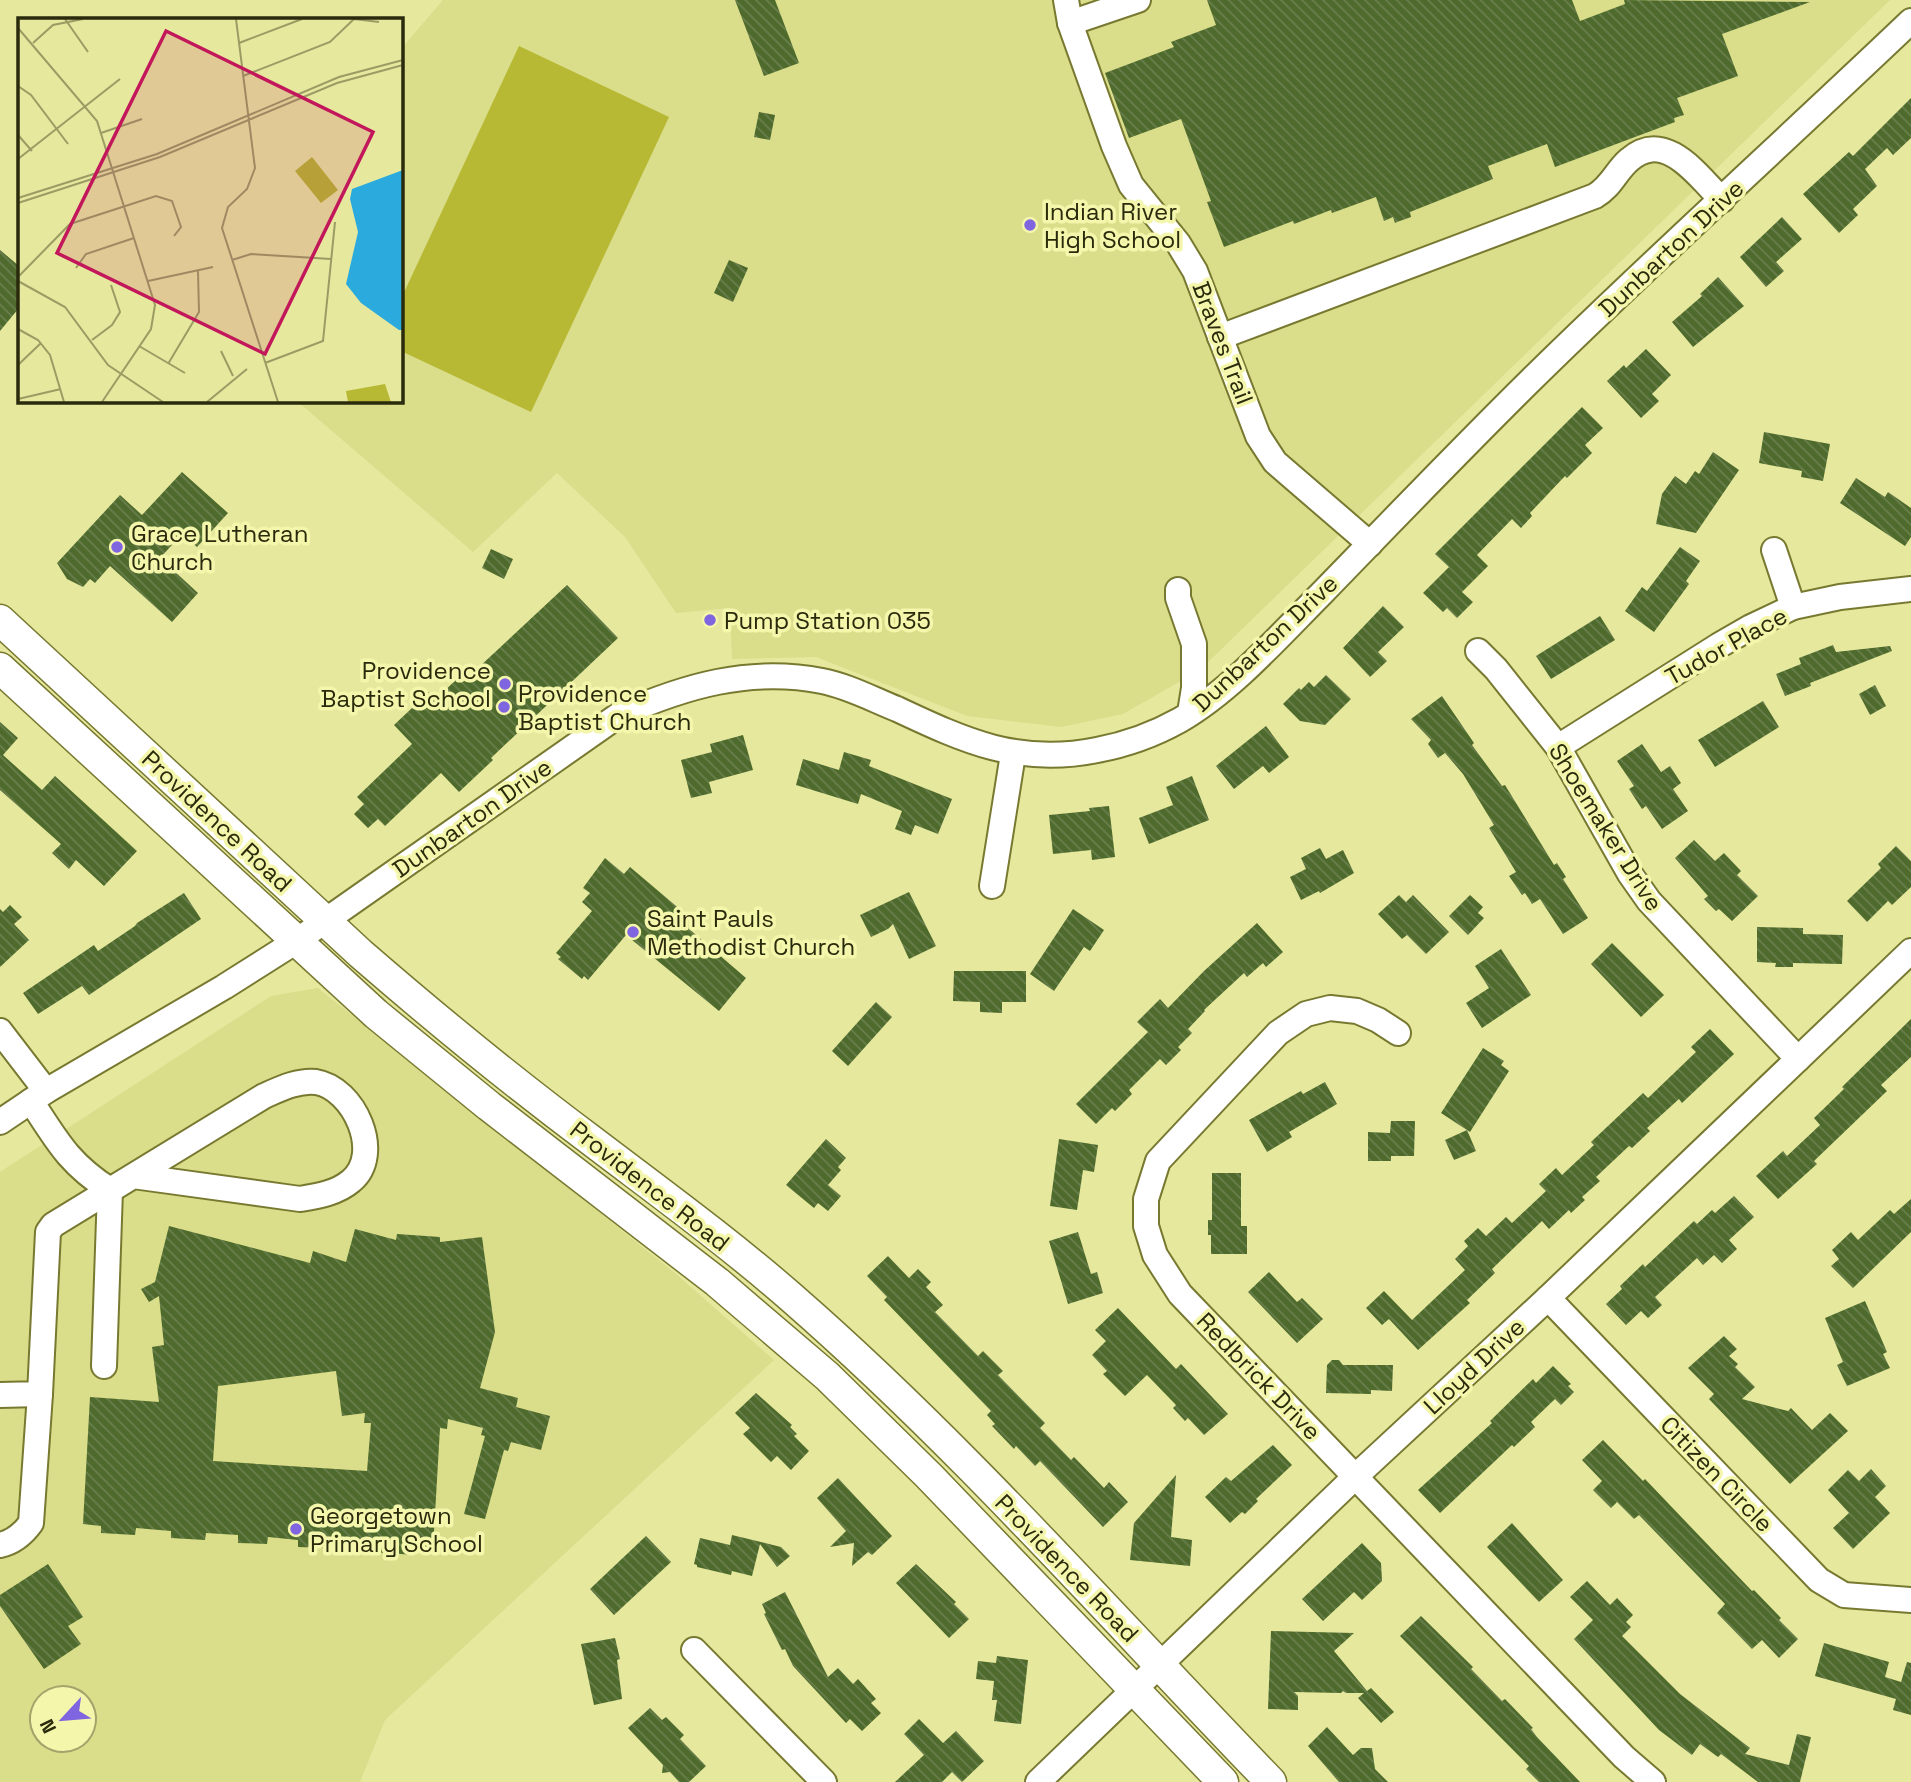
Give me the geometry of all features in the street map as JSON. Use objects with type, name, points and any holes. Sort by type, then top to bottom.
[{"type":"main road","name":"Providence Road","points":[[0,620],[325,921],[476,1052],[707,1229],[826,1329],[948,1445],[1271,1782]]},
{"type":"main road","name":"Providence Road","points":[[0,668],[295,942],[432,1061],[718,1282],[818,1368],[929,1476],[1223,1782]]},
{"type":"street","points":[[1068,12],[1138,0]]},
{"type":"street","name":"Braves Trail","points":[[1068,12],[1114,146],[1132,185],[1178,243],[1195,271],[1258,436],[1275,462],[1370,544]]},
{"type":"street","name":"Dunbarton Drive","points":[[0,1122],[295,942],[619,715],[648,702],[741,677],[822,681],[857,691],[940,729],[1013,754],[1054,755],[1095,751],[1135,740],[1179,720],[1215,695],[1269,646],[1533,379],[1911,21]]},
{"type":"street","points":[[1220,337],[1595,195],[1612,182],[1629,160],[1651,148],[1674,154],[1722,200]]},
{"type":"street","points":[[1774,550],[1793,607]]},
{"type":"street","name":"Tudor Place","points":[[1558,747],[1718,646],[1793,607],[1840,597],[1911,589]]},
{"type":"street","points":[[1178,590],[1178,598],[1194,644],[1194,688],[1190,713]]},
{"type":"street","name":"Shoemaker Drive","points":[[1478,652],[1502,676],[1558,747],[1630,874],[1649,901],[1798,1059]]},
{"type":"street","points":[[992,886],[1013,754]]},
{"type":"street","name":"Lloyd Drive","points":[[1038,1782],[1356,1476],[1548,1298],[1911,951]]},
{"type":"street","name":"Redbrick Drive","points":[[1398,1033],[1357,1011],[1330,1008],[1307,1014],[1278,1033],[1158,1161],[1146,1199],[1146,1226],[1155,1255],[1180,1294],[1624,1757],[1653,1782]]},
{"type":"street","points":[[0,1031],[39,1096],[56,1140],[85,1174],[110,1190]]},
{"type":"street","points":[[0,1545],[22,1535],[32,1523],[48,1232],[53,1225],[132,1176],[264,1096],[293,1084],[317,1082],[336,1091],[355,1114],[363,1132],[366,1158],[353,1181],[327,1194],[300,1199],[132,1176]]},
{"type":"street","points":[[104,1366],[110,1190]]},
{"type":"street","name":"Citizen Circle","points":[[1548,1298],[1819,1580],[1844,1595],[1911,1600]]},
{"type":"street","points":[[0,1395],[40,1394]]},
{"type":"street","points":[[694,1650],[824,1782]]},
{"type":"shaded area","name":"Indian River High School","points":[[443,0],[1890,0],[1200,670],[1123,714],[1061,727],[967,716],[816,657],[732,659],[730,608],[676,613],[625,537],[557,473],[473,552],[298,402],[402,402],[402,48]]},
{"type":"shaded area","points":[[519,46],[669,117],[531,412],[402,351],[402,297]]},
{"type":"shaded area","name":"Georgetown Primary School","points":[[318,988],[675,1273],[774,1360],[385,1720],[360,1782],[0,1782],[0,1172],[271,996]]},
{"type":"building","points":[[735,0],[775,0],[799,63],[764,76]]},
{"type":"building","points":[[1207,0],[1572,0],[1580,21],[1625,4],[1624,0],[1810,2],[1722,34],[1738,76],[1677,98],[1684,115],[1674,118],[1675,122],[1555,167],[1547,144],[1488,166],[1493,179],[1410,212],[1411,217],[1395,223],[1393,217],[1384,221],[1376,197],[1294,224],[1293,221],[1224,247],[1207,202],[1211,201],[1181,119],[1129,138],[1105,73],[1174,47],[1171,42],[1216,25]]},
{"type":"building","points":[[1911,98],[1911,138],[1893,155],[1887,148],[1865,169],[1877,186],[1853,209],[1858,215],[1839,233],[1803,194],[1849,152],[1853,156]]},
{"type":"building","points":[[759,112],[775,115],[770,140],[754,137]]},
{"type":"building","points":[[1782,217],[1802,239],[1776,262],[1784,271],[1766,287],[1740,257]]},
{"type":"building","points":[[0,250],[18,265],[18,309],[0,331]]},
{"type":"building","points":[[729,260],[748,268],[733,302],[714,293]]},
{"type":"building","points":[[1718,277],[1744,306],[1693,347],[1672,322],[1702,296],[1700,294]]},
{"type":"building","points":[[1646,349],[1671,375],[1652,394],[1659,401],[1641,418],[1607,381]]},
{"type":"building","points":[[1582,407],[1603,428],[1585,445],[1592,453],[1567,478],[1565,476],[1530,513],[1532,516],[1521,528],[1512,519],[1477,555],[1488,566],[1462,592],[1473,602],[1457,618],[1447,608],[1443,612],[1423,593],[1449,567],[1435,554]]},
{"type":"building","points":[[1764,432],[1830,444],[1823,481],[1801,477],[1802,471],[1759,463]]},
{"type":"building","points":[[1713,452],[1739,470],[1696,533],[1656,524],[1662,494],[1675,476],[1686,484],[1695,471],[1699,474]]},
{"type":"building","name":"Grace Lutheran Church","points":[[182,472],[228,513],[197,547],[182,534],[160,558],[198,593],[172,622],[110,566],[95,583],[90,579],[83,587],[67,579],[57,563],[120,495],[142,515]]},
{"type":"building","points":[[1856,478],[1885,497],[1888,492],[1911,508],[1911,537],[1905,546],[1840,503]]},
{"type":"building","points":[[1680,547],[1700,561],[1686,581],[1689,584],[1654,632],[1625,611],[1642,587],[1647,591]]},
{"type":"building","points":[[491,549],[513,559],[504,579],[482,568]]},
{"type":"building","name":"Providence Baptist Church","points":[[567,585],[618,638],[491,758],[493,760],[459,792],[441,773],[385,826],[378,819],[368,828],[354,814],[364,804],[357,797],[412,744],[394,725],[429,692],[436,699],[460,676],[464,681]]},
{"type":"building","points":[[1383,606],[1404,627],[1378,652],[1387,661],[1370,677],[1343,648]]},
{"type":"building","points":[[1600,616],[1615,640],[1551,679],[1536,656]]},
{"type":"building","points":[[1833,645],[1836,652],[1890,646],[1892,651],[1810,683],[1811,686],[1785,696],[1776,674],[1801,664],[1799,658]]},
{"type":"building","points":[[1326,675],[1351,699],[1325,725],[1300,721],[1283,704],[1299,688],[1301,690],[1309,682],[1314,687]]},
{"type":"building","points":[[1875,685],[1886,706],[1870,715],[1859,694]]},
{"type":"building","points":[[1442,696],[1474,743],[1472,745],[1502,786],[1505,785],[1554,865],[1557,863],[1566,877],[1563,879],[1588,918],[1563,934],[1540,899],[1532,904],[1525,893],[1522,895],[1509,876],[1516,872],[1489,828],[1494,825],[1463,774],[1445,753],[1438,758],[1428,744],[1431,740],[1411,719]]},
{"type":"building","points":[[1763,701],[1779,727],[1715,767],[1698,740]]},
{"type":"building","points":[[0,722],[18,738],[3,755],[42,790],[55,776],[137,851],[104,886],[76,860],[69,869],[52,853],[61,844],[0,790]]},
{"type":"building","points":[[1266,726],[1289,757],[1269,773],[1263,766],[1234,789],[1216,766]]},
{"type":"building","points":[[743,735],[753,770],[709,782],[712,793],[691,798],[681,760],[712,752],[710,744]]},
{"type":"building","points":[[1642,744],[1661,772],[1670,766],[1681,783],[1673,789],[1688,811],[1662,829],[1646,806],[1642,809],[1629,789],[1634,786],[1617,761]]},
{"type":"building","points":[[844,752],[871,760],[869,766],[952,799],[938,834],[915,825],[911,835],[895,829],[902,811],[861,794],[858,804],[796,785],[803,759],[839,770]]},
{"type":"building","points":[[1192,776],[1209,820],[1149,844],[1139,818],[1173,805],[1166,787]]},
{"type":"building","points":[[1109,806],[1115,857],[1092,860],[1091,850],[1053,854],[1049,815],[1090,811],[1089,808]]},
{"type":"building","points":[[1694,840],[1715,861],[1724,853],[1741,871],[1737,875],[1758,896],[1732,921],[1704,899],[1708,896],[1675,858]]},
{"type":"building","points":[[1896,846],[1911,861],[1911,887],[1892,905],[1888,901],[1867,922],[1847,901],[1881,868],[1878,864]]},
{"type":"building","points":[[1320,848],[1326,859],[1343,850],[1354,873],[1320,893],[1319,891],[1301,900],[1290,877],[1306,869],[1301,858]]},
{"type":"building","name":"Saint Pauls Methodist Church","points":[[605,858],[624,874],[630,867],[695,922],[689,929],[746,978],[719,1011],[626,935],[588,980],[584,976],[582,979],[558,959],[561,957],[556,953],[592,911],[582,902],[590,893],[583,888]]},
{"type":"building","points":[[909,892],[936,946],[909,959],[893,924],[871,937],[860,915]]},
{"type":"building","points":[[184,893],[201,919],[89,995],[82,986],[38,1014],[23,993],[94,945],[98,951]]},
{"type":"building","points":[[1399,895],[1406,902],[1413,895],[1449,932],[1426,954],[1407,935],[1402,939],[1378,914]]},
{"type":"building","points":[[1470,895],[1483,907],[1478,913],[1484,918],[1468,935],[1449,916]]},
{"type":"building","points":[[10,905],[22,917],[14,924],[29,940],[0,967],[0,909],[3,912]]},
{"type":"building","points":[[1073,909],[1104,930],[1090,951],[1084,947],[1054,991],[1030,974]]},
{"type":"building","points":[[1257,923],[1283,952],[1266,967],[1263,963],[1247,977],[1244,973],[1204,1010],[1188,1029],[1192,1033],[1178,1047],[1181,1050],[1166,1065],[1160,1059],[1129,1090],[1132,1094],[1115,1111],[1112,1108],[1096,1124],[1076,1104],[1148,1032],[1137,1022],[1160,999],[1168,1008]]},
{"type":"building","points":[[1757,927],[1803,928],[1803,934],[1843,935],[1842,964],[1793,963],[1793,967],[1775,967],[1776,963],[1757,962]]},
{"type":"building","points":[[1612,943],[1664,995],[1641,1017],[1591,964]]},
{"type":"building","points":[[1501,949],[1531,995],[1482,1028],[1466,1003],[1489,988],[1475,966]]},
{"type":"building","points":[[954,971],[1026,971],[1026,1002],[1002,1002],[1002,1013],[980,1012],[980,1002],[953,1001]]},
{"type":"building","points":[[876,1002],[892,1017],[848,1066],[832,1051]]},
{"type":"building","points":[[1911,1019],[1911,1057],[1881,1085],[1887,1091],[1814,1161],[1817,1164],[1778,1199],[1756,1176],[1783,1151],[1787,1156],[1820,1125],[1814,1118]]},
{"type":"building","points":[[1710,1029],[1734,1054],[1682,1103],[1679,1099],[1647,1128],[1650,1131],[1632,1148],[1629,1146],[1596,1177],[1600,1181],[1582,1197],[1585,1200],[1571,1213],[1569,1210],[1549,1229],[1542,1221],[1492,1269],[1495,1273],[1467,1300],[1470,1303],[1418,1350],[1389,1319],[1382,1325],[1366,1308],[1384,1291],[1412,1320],[1465,1270],[1455,1259],[1468,1246],[1464,1241],[1478,1228],[1486,1236],[1506,1217],[1512,1223],[1546,1191],[1539,1184],[1556,1168],[1562,1175],[1594,1145],[1591,1142],[1643,1093],[1648,1098],[1696,1052],[1691,1047]]},
{"type":"building","points":[[1483,1048],[1504,1061],[1501,1065],[1509,1071],[1470,1132],[1441,1113]]},
{"type":"building","points":[[1325,1082],[1337,1104],[1289,1132],[1292,1137],[1267,1152],[1249,1120],[1301,1091],[1303,1094]]},
{"type":"building","points":[[1391,1121],[1415,1121],[1414,1156],[1391,1156],[1391,1161],[1368,1161],[1368,1132],[1390,1133]]},
{"type":"building","points":[[1467,1130],[1476,1151],[1454,1160],[1445,1140]]},
{"type":"building","points":[[826,1139],[846,1158],[838,1167],[841,1170],[828,1185],[841,1196],[828,1211],[818,1203],[814,1208],[786,1185]]},
{"type":"building","points":[[1059,1139],[1098,1145],[1094,1172],[1083,1170],[1077,1210],[1050,1206]]},
{"type":"building","points":[[1212,1173],[1241,1173],[1241,1226],[1247,1226],[1247,1254],[1211,1254],[1208,1220],[1212,1220]]},
{"type":"building","points":[[1734,1196],[1754,1217],[1729,1240],[1737,1249],[1722,1263],[1714,1255],[1703,1265],[1697,1258],[1655,1297],[1662,1305],[1648,1318],[1641,1311],[1626,1325],[1606,1304],[1622,1289],[1620,1286],[1643,1264],[1645,1267],[1694,1221],[1697,1224],[1712,1210],[1715,1213]]},
{"type":"building","points":[[1911,1199],[1911,1232],[1853,1288],[1831,1266],[1839,1259],[1832,1250],[1851,1232],[1858,1240],[1890,1210],[1894,1214]]},
{"type":"building","points":[[169,1226],[310,1263],[313,1251],[346,1262],[355,1229],[396,1240],[397,1234],[440,1237],[440,1242],[482,1237],[495,1332],[480,1388],[518,1398],[516,1407],[550,1416],[541,1450],[511,1442],[508,1451],[504,1450],[485,1519],[464,1514],[485,1436],[481,1435],[483,1428],[448,1419],[447,1429],[440,1428],[433,1549],[416,1547],[416,1555],[357,1551],[358,1544],[328,1542],[327,1548],[298,1547],[298,1540],[268,1537],[267,1544],[238,1543],[238,1535],[206,1533],[205,1540],[171,1538],[171,1531],[136,1528],[135,1535],[101,1533],[101,1526],[83,1524],[90,1397],[159,1402],[152,1347],[164,1345],[159,1296],[149,1302],[141,1289],[155,1282]],"holes":[[[336,1371],[342,1416],[365,1413],[364,1423],[371,1423],[367,1471],[213,1461],[218,1386]]]},
{"type":"building","points":[[1078,1232],[1091,1274],[1097,1272],[1103,1293],[1068,1304],[1049,1241]]},
{"type":"building","points":[[888,1256],[909,1278],[918,1269],[931,1282],[926,1287],[943,1305],[935,1312],[978,1356],[983,1351],[1003,1371],[998,1375],[1045,1423],[1040,1428],[1071,1460],[1074,1457],[1104,1488],[1109,1482],[1128,1502],[1103,1527],[1040,1461],[1035,1466],[1016,1446],[1014,1449],[992,1426],[995,1424],[987,1415],[991,1411],[884,1300],[887,1297],[867,1276]]},
{"type":"building","points":[[1269,1272],[1297,1302],[1302,1298],[1323,1319],[1297,1343],[1248,1292]]},
{"type":"building","points":[[1865,1301],[1887,1352],[1883,1354],[1890,1368],[1847,1386],[1837,1365],[1843,1362],[1825,1318]]},
{"type":"building","points":[[1118,1308],[1176,1369],[1181,1364],[1228,1414],[1204,1435],[1188,1418],[1185,1421],[1173,1408],[1176,1405],[1147,1375],[1125,1396],[1103,1374],[1107,1371],[1092,1355],[1106,1341],[1095,1330]]},
{"type":"building","points":[[1724,1336],[1737,1349],[1729,1356],[1738,1364],[1735,1367],[1755,1387],[1742,1399],[1788,1411],[1791,1408],[1812,1430],[1830,1413],[1848,1431],[1790,1484],[1709,1399],[1714,1394],[1688,1368]]},
{"type":"building","points":[[1332,1360],[1339,1360],[1343,1365],[1393,1365],[1392,1391],[1371,1390],[1371,1394],[1326,1393],[1327,1365]]},
{"type":"building","points":[[1553,1366],[1571,1384],[1568,1386],[1574,1392],[1561,1405],[1555,1399],[1531,1422],[1535,1427],[1440,1513],[1418,1490],[1492,1423],[1490,1421],[1533,1379],[1536,1383]]},
{"type":"building","points":[[756,1393],[792,1425],[790,1427],[797,1434],[794,1436],[809,1451],[791,1470],[777,1456],[771,1462],[743,1434],[750,1428],[735,1413]]},
{"type":"building","points":[[1603,1440],[1643,1481],[1645,1479],[1752,1591],[1754,1590],[1798,1639],[1779,1658],[1762,1640],[1752,1649],[1717,1613],[1725,1604],[1639,1515],[1634,1519],[1617,1502],[1611,1508],[1593,1490],[1602,1481],[1582,1460]]},
{"type":"building","points":[[1273,1445],[1292,1465],[1256,1499],[1258,1501],[1245,1514],[1242,1512],[1230,1523],[1205,1497],[1226,1477],[1231,1481]]},
{"type":"building","points":[[1871,1469],[1886,1486],[1875,1497],[1890,1513],[1853,1549],[1833,1528],[1849,1513],[1828,1490],[1848,1470],[1859,1481]]},
{"type":"building","points":[[1176,1475],[1171,1537],[1192,1540],[1190,1566],[1130,1560],[1134,1523]]},
{"type":"building","points":[[838,1478],[892,1536],[872,1555],[868,1552],[852,1566],[854,1543],[830,1547],[846,1531],[817,1498]]},
{"type":"building","points":[[1512,1523],[1563,1580],[1539,1602],[1487,1547]]},
{"type":"building","points":[[732,1535],[781,1547],[790,1556],[777,1567],[760,1544],[752,1576],[732,1571],[731,1575],[694,1564],[700,1538],[730,1545]]},
{"type":"building","points":[[646,1536],[671,1562],[614,1615],[590,1589]]},
{"type":"building","points":[[1362,1543],[1381,1563],[1382,1581],[1362,1600],[1354,1592],[1323,1621],[1302,1599]]},
{"type":"building","points":[[48,1564],[83,1617],[68,1626],[81,1644],[44,1669],[0,1606],[0,1595]]},
{"type":"building","points":[[916,1564],[956,1602],[954,1604],[969,1619],[949,1638],[896,1583]]},
{"type":"building","points":[[1587,1581],[1610,1605],[1617,1598],[1633,1615],[1626,1622],[1631,1627],[1622,1636],[1680,1694],[1750,1748],[1745,1754],[1789,1765],[1797,1734],[1811,1737],[1800,1782],[1758,1782],[1721,1754],[1718,1757],[1700,1744],[1692,1755],[1659,1730],[1574,1639],[1593,1620],[1570,1597]]},
{"type":"building","points":[[785,1592],[828,1677],[838,1668],[853,1684],[858,1679],[876,1699],[871,1703],[881,1713],[862,1731],[850,1719],[846,1723],[793,1666],[785,1649],[782,1650],[764,1614],[766,1613],[762,1604]]},
{"type":"building","points":[[1421,1616],[1473,1667],[1471,1669],[1502,1701],[1505,1699],[1533,1728],[1531,1729],[1537,1737],[1580,1782],[1539,1782],[1526,1769],[1529,1766],[1400,1636]]},
{"type":"building","points":[[1271,1631],[1354,1633],[1334,1651],[1367,1691],[1371,1688],[1394,1712],[1381,1723],[1358,1698],[1364,1693],[1343,1691],[1294,1692],[1298,1696],[1298,1710],[1268,1709]]},
{"type":"building","points":[[615,1638],[620,1659],[617,1660],[622,1699],[594,1705],[581,1644]]},
{"type":"building","points":[[1824,1643],[1889,1662],[1885,1677],[1901,1682],[1907,1662],[1911,1663],[1911,1715],[1893,1710],[1896,1699],[1815,1676]]},
{"type":"building","points":[[997,1656],[1028,1660],[1021,1724],[994,1721],[997,1700],[992,1700],[994,1681],[976,1679],[978,1661],[996,1663]]},
{"type":"building","points":[[650,1708],[662,1720],[666,1717],[684,1735],[680,1739],[706,1766],[689,1782],[679,1782],[670,1772],[662,1773],[663,1765],[628,1728]]},
{"type":"building","points":[[919,1719],[943,1743],[956,1731],[984,1761],[962,1782],[952,1772],[942,1782],[895,1782],[924,1755],[904,1734]]},
{"type":"building","points":[[1327,1727],[1353,1755],[1361,1748],[1372,1748],[1375,1769],[1388,1782],[1339,1782],[1308,1746]]},
{"type":"place","name":"Indian River High School","points":[[1030,225]]},
{"type":"place","name":"Grace Lutheran Church","points":[[117,547]]},
{"type":"place","name":"Pump Station 035","points":[[710,620]]},
{"type":"place","name":"Providence Baptist School","points":[[505,684]]},
{"type":"place","name":"Providence Baptist Church","points":[[504,707]]},
{"type":"place","name":"Saint Pauls Methodist Church","points":[[633,932]]},
{"type":"place","name":"Georgetown Primary School","points":[[296,1529]]}]
